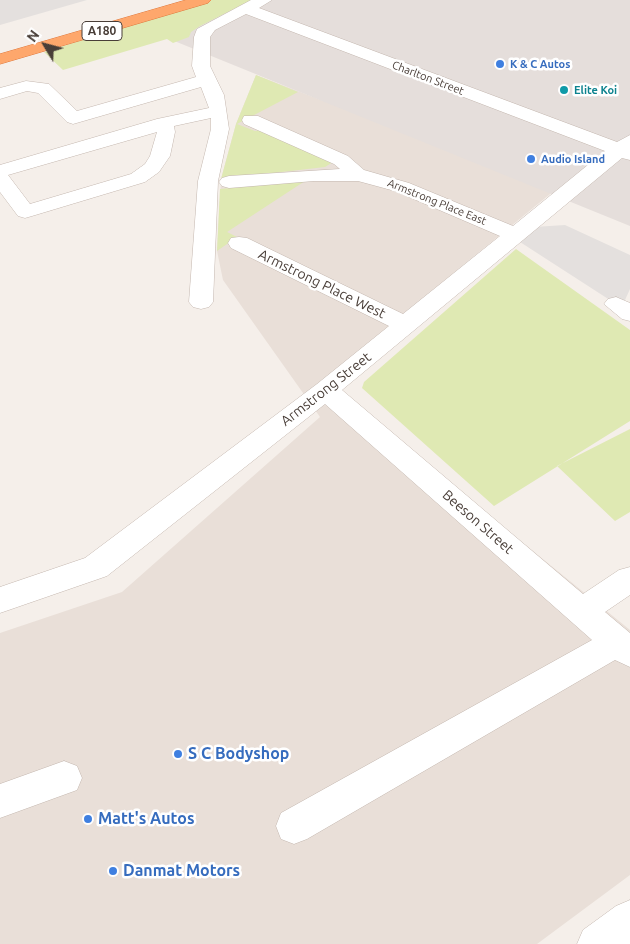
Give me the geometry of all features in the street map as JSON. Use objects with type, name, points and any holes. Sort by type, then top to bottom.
[{"type":"highway","name":"A180","points":[[0,48],[164,0]]},
{"type":"highway","name":"A180","points":[[0,59],[203,0]]},
{"type":"street","points":[[201,302],[208,181],[220,129],[219,111],[215,95],[206,80],[201,66],[202,32],[245,8],[264,0]]},
{"type":"street","name":"Charlton Street","points":[[245,8],[626,148]]},
{"type":"street","points":[[339,44],[357,34]]},
{"type":"street","points":[[0,94],[26,86],[43,88],[73,118],[206,80]]},
{"type":"street","points":[[0,171],[164,123],[219,111]]},
{"type":"street","name":"Armstrong Place East","points":[[251,120],[341,160],[358,175]]},
{"type":"street","points":[[0,178],[25,212],[138,178],[152,168],[160,156],[166,132],[164,123]]},
{"type":"street","name":"Armstrong Street","points":[[0,600],[96,567],[326,390],[514,234],[626,148]]},
{"type":"street","name":"Armstrong Place East","points":[[229,182],[314,175],[358,175],[380,179],[514,234]]},
{"type":"street","name":"Armstrong Place West","points":[[239,243],[406,325]]},
{"type":"street","name":"Beeson Street","points":[[326,390],[624,648]]},
{"type":"street","points":[[581,612],[630,579]]},
{"type":"street","points":[[294,826],[624,648]]},
{"type":"street","points":[[0,801],[64,778]]},
{"type":"street","points":[[597,944],[630,920]]},
{"type":"shaded area","points":[[0,0],[87,0],[0,25]]},
{"type":"shaded area","points":[[240,0],[630,0],[630,226],[162,36]]},
{"type":"shaded area","points":[[256,75],[555,190],[323,380],[630,630],[630,875],[537,944],[0,944],[0,633],[122,592],[320,417],[223,280],[217,251],[221,179],[236,124]]},
{"type":"shaded area","points":[[565,225],[630,255],[630,289],[625,300],[616,304],[520,242],[534,227]]},
{"type":"green space","points":[[211,0],[252,0],[200,26],[191,32],[189,37],[173,43],[167,39],[63,70],[44,52]]},
{"type":"green space","points":[[256,75],[298,92],[237,124],[255,131],[261,130],[333,162],[325,167],[221,179],[236,124]]},
{"type":"green space","points":[[305,181],[227,232],[237,237],[217,251],[220,189]]},
{"type":"green space","points":[[516,249],[630,330],[630,421],[494,506],[362,388],[364,382]]},
{"type":"green space","points":[[630,429],[630,512],[615,521],[557,466]]},
{"type":"place","name":"K & C Autos","points":[[500,64]]},
{"type":"place","name":"Elite Koi","points":[[564,90]]},
{"type":"place","name":"Audio Island","points":[[531,159]]},
{"type":"place","name":"S C Bodyshop","points":[[178,754]]},
{"type":"place","name":"Matt's Autos","points":[[88,819]]},
{"type":"place","name":"Danmat Motors","points":[[113,871]]}]
